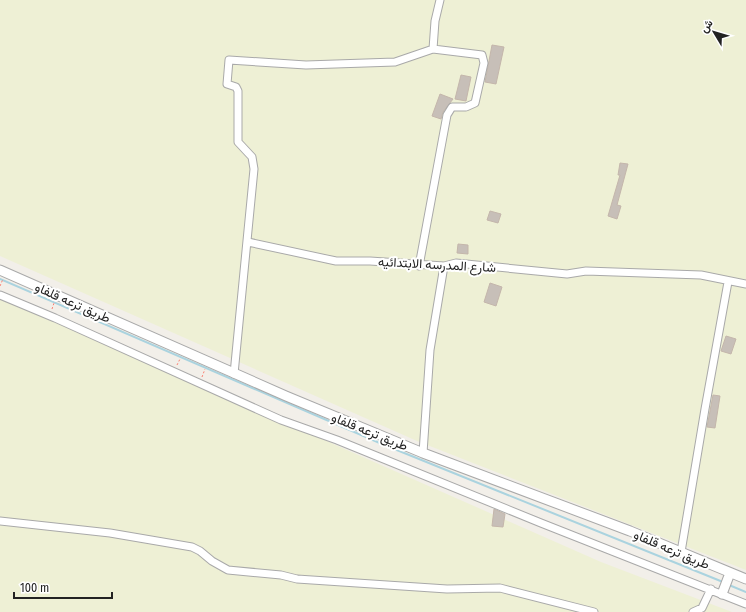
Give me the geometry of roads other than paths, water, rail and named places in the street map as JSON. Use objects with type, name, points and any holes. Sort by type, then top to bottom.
[{"type":"street","points":[[433,49],[435,21],[440,0]]},
{"type":"street","points":[[234,374],[248,242],[254,163],[248,152],[238,142],[238,91],[236,87],[227,84],[228,61],[306,65],[394,62],[433,49],[478,54],[484,59],[475,103],[466,107],[452,107],[447,115],[420,266]]},
{"type":"street","name":"شارع المدرسه الابتدائيه","points":[[248,242],[330,260],[370,261],[420,266],[444,266],[456,263],[567,274],[586,271],[701,275],[728,282],[746,284]]},
{"type":"street","points":[[423,453],[430,350],[444,266]]},
{"type":"street","name":"طريق ترعه قلفاو","points":[[2,274],[234,374],[423,453],[681,552],[746,579]]},
{"type":"street","points":[[681,552],[728,282]]},
{"type":"street","points":[[0,295],[55,318],[281,420],[337,440],[540,523],[746,604]]},
{"type":"street","points":[[0,521],[110,533],[192,547],[224,568],[237,572],[281,575],[297,579],[394,586],[506,589],[594,612]]},
{"type":"street","points":[[722,594],[730,573]]},
{"type":"street","points":[[693,612],[702,608],[710,589]]},
{"type":"waterway","points":[[0,279],[382,444],[723,582]]},
{"type":"waterway","points":[[729,585],[746,592]]}]
